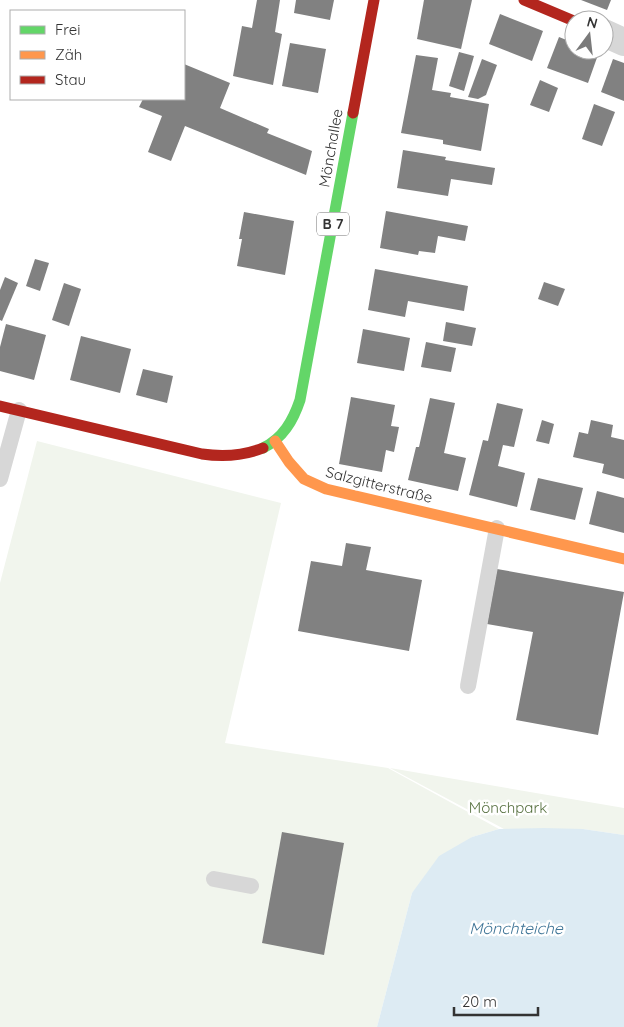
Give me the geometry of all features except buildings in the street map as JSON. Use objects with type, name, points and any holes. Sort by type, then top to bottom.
[{"type":"main road","name":"Mönchallee","points":[[275,441],[285,432],[293,420],[304,384],[374,0]]},
{"type":"main road","points":[[524,0],[564,17]]},
{"type":"main road","name":"B 7","points":[[0,406],[199,453],[234,455],[262,449],[275,441]]},
{"type":"main road","name":"Salzgitterstraße","points":[[275,441],[289,462],[304,479],[326,489],[624,559]]},
{"type":"lane","points":[[0,479],[19,410]]},
{"type":"lane","points":[[468,686],[497,528]]},
{"type":"lane","points":[[214,879],[251,886]]},
{"type":"green space","points":[[37,441],[281,503],[225,743],[388,768],[499,829],[472,837],[412,893],[377,1027],[0,1027],[0,583]]},
{"type":"green space","name":"Mönchpark","points":[[390,768],[624,808],[624,835],[583,829],[504,829]]},
{"type":"water","name":"Mönchteiche","points":[[499,829],[583,829],[624,835],[624,1027],[377,1027],[412,893],[439,856],[472,837]]},
{"type":"traffic: fast","points":[[263,448],[282,434],[294,415],[300,400],[353,113]]},
{"type":"traffic: slow","points":[[275,441],[289,462],[304,479],[326,489],[624,559]]},
{"type":"traffic: jam","points":[[353,113],[374,0]]},
{"type":"traffic: jam","points":[[524,0],[564,17]]},
{"type":"traffic: jam","points":[[0,406],[202,454],[233,455],[263,448]]}]
